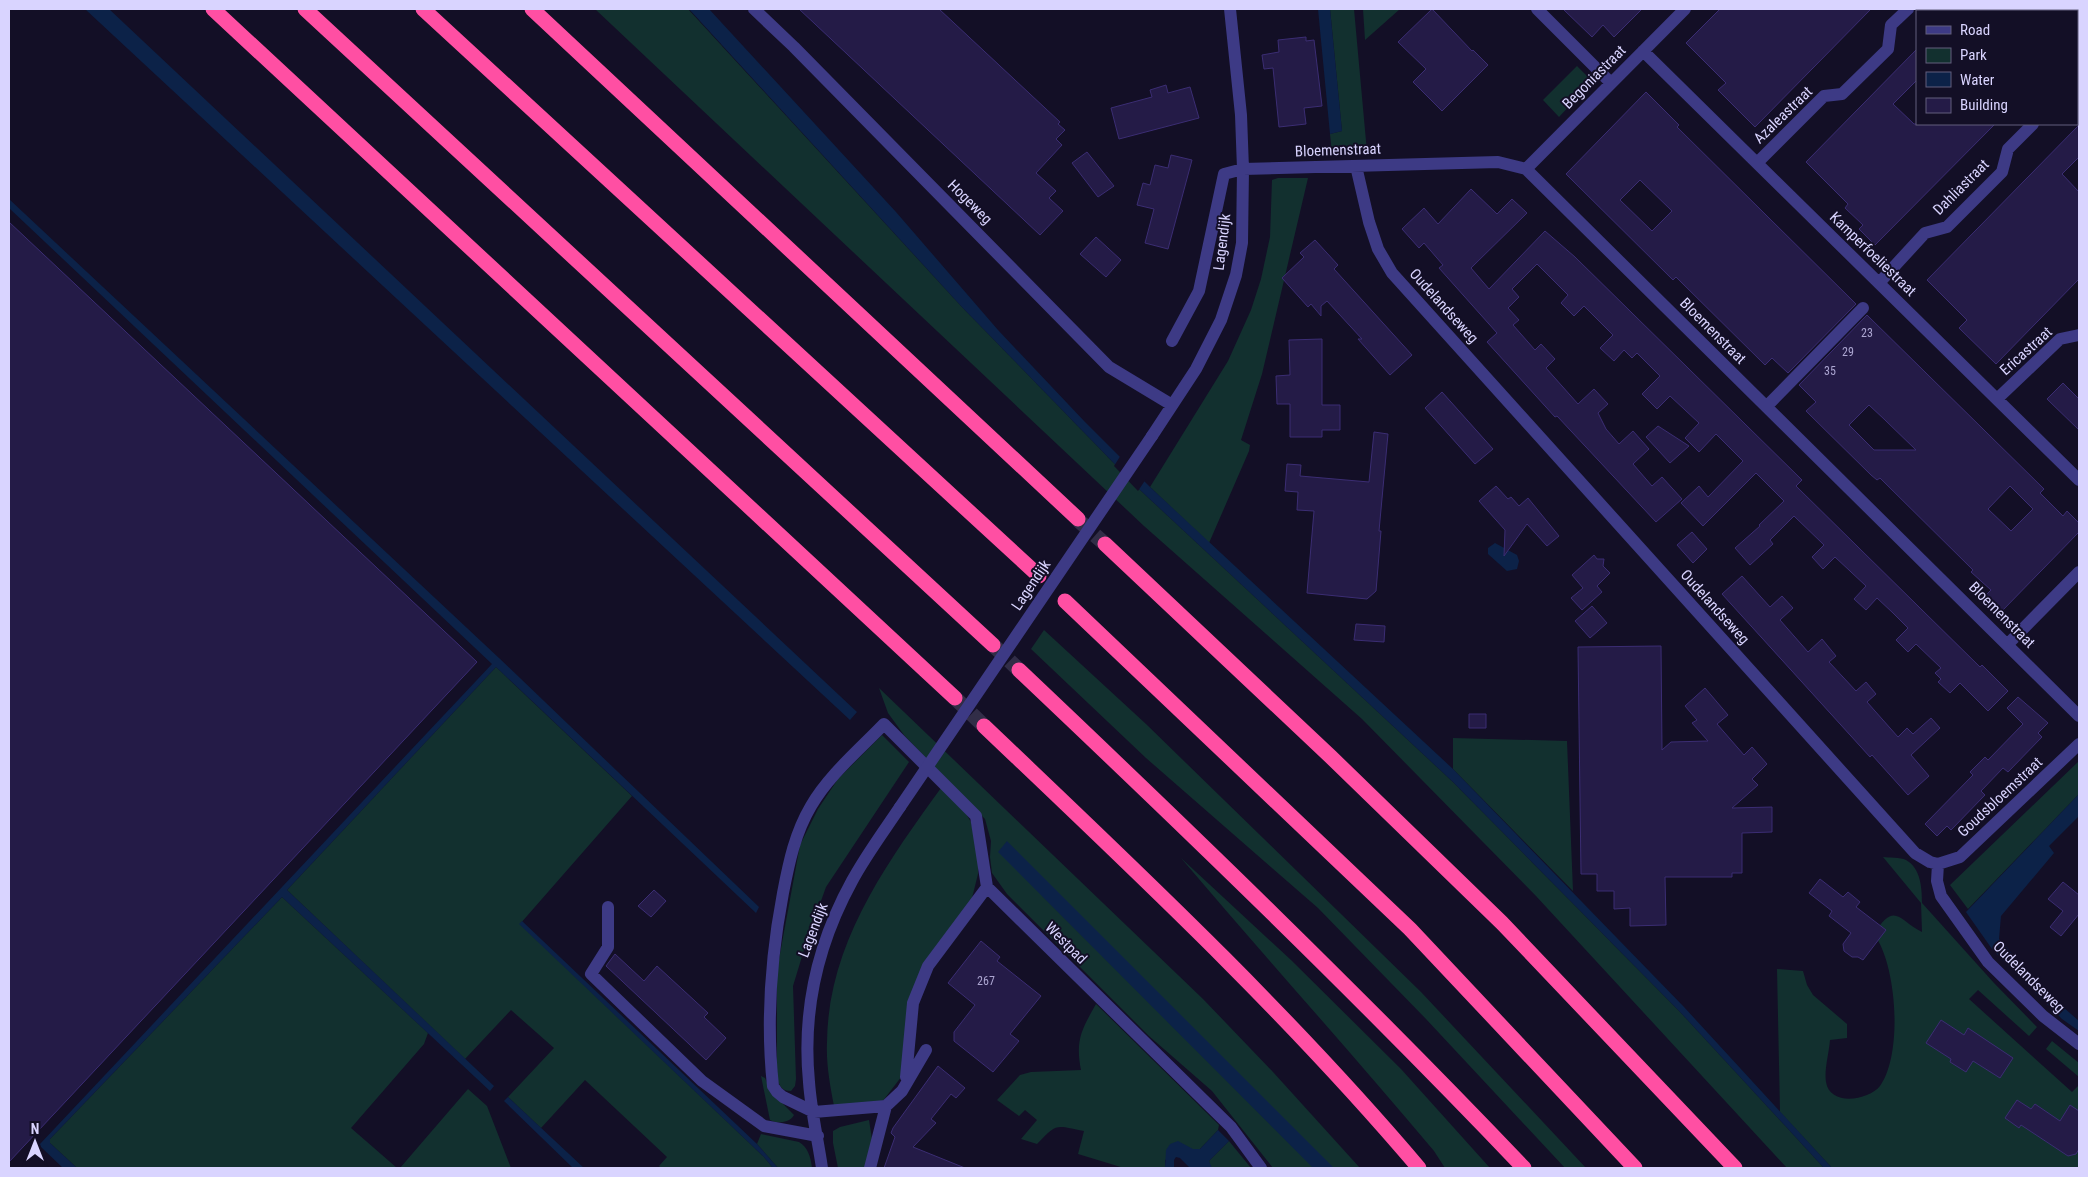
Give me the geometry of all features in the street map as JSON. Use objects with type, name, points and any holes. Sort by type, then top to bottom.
[{"type":"highway","points":[[213,9],[955,698]]},
{"type":"highway","points":[[305,9],[993,645]]},
{"type":"highway","points":[[423,9],[1039,576]]},
{"type":"highway","points":[[532,9],[1078,519]]},
{"type":"highway","points":[[1105,544],[1331,757],[1502,923],[1735,1168]]},
{"type":"highway","points":[[1065,601],[1410,929],[1635,1168]]},
{"type":"highway","points":[[1019,670],[1223,864],[1454,1095],[1524,1168]]},
{"type":"highway","points":[[984,726],[1178,912],[1340,1078],[1419,1168]]},
{"type":"street","name":"Hogeweg","points":[[754,9],[800,53],[1109,368],[1172,406]]},
{"type":"street","name":"Lagendijk","points":[[822,1168],[809,1084],[807,1060],[808,1011],[816,970],[831,922],[853,879],[1196,369],[1221,320],[1236,275],[1242,242],[1243,169],[1241,116],[1230,9]]},
{"type":"street","points":[[1538,9],[1611,83]]},
{"type":"street","name":"Begoniastraat","points":[[1526,169],[1685,9]]},
{"type":"street","name":"Azaleastraat","points":[[1758,163],[1824,96],[1842,94],[1888,49],[1891,25],[1908,9]]},
{"type":"street","name":"Kamperfoeliestraat","points":[[1643,51],[2079,480]]},
{"type":"street","name":"Dahliastraat","points":[[1879,283],[1925,233],[1948,227],[2002,172],[2008,149],[2032,125]]},
{"type":"street","name":"Bloemenstraat","points":[[1243,169],[1498,162],[1526,169],[2079,716]]},
{"type":"street","name":"Oudelandseweg","points":[[1356,166],[1369,222],[1378,249],[1392,273],[1915,853],[1930,862],[1938,864],[1937,881],[1941,896],[1988,962],[2043,1016],[2079,1044]]},
{"type":"street","points":[[1172,341],[1199,291],[1224,174],[1243,169]]},
{"type":"street","points":[[1767,406],[1863,308]]},
{"type":"street","name":"Ericastraat","points":[[1997,399],[2060,339],[2079,334]]},
{"type":"street","points":[[2008,644],[2079,572]]},
{"type":"street","points":[[905,1084],[914,1003],[928,966],[986,887],[976,816],[884,724],[838,770],[812,805],[799,831],[791,856],[780,912],[770,987],[773,1086],[783,1098],[814,1112],[886,1106],[896,1098],[905,1084],[926,1050]]},
{"type":"street","name":"Goudsbloemstraat","points":[[1938,864],[1960,858],[2079,744]]},
{"type":"street","name":"Westpad","points":[[986,887],[1231,1127],[1261,1168]]},
{"type":"street","points":[[608,907],[608,947],[590,974],[702,1082],[764,1126],[818,1136]]},
{"type":"street","points":[[870,1168],[886,1106]]},
{"type":"green space","points":[[595,9],[688,9],[961,306],[1139,489],[1453,782],[1682,1014],[1824,1168],[1787,1168],[1536,896],[1362,719],[1144,526]]},
{"type":"green space","points":[[1330,9],[1354,9],[1367,152],[1332,153],[1330,134],[1342,131]]},
{"type":"green space","points":[[1363,9],[1400,9],[1365,40]]},
{"type":"green space","points":[[1577,66],[1588,77],[1588,86],[1559,117],[1543,100]]},
{"type":"green space","points":[[1278,178],[1308,178],[1262,374],[1241,440],[1250,445],[1249,451],[1209,543],[1150,487],[1228,361],[1251,310],[1261,279],[1270,237],[1272,180]]},
{"type":"green space","points":[[1044,630],[1146,724],[1421,992],[1586,1168],[1565,1168],[1426,1019],[1318,908],[1146,758],[1031,649]]},
{"type":"green space","points":[[496,667],[632,796],[520,924],[764,1157],[773,1168],[661,1168],[659,1166],[667,1157],[585,1080],[541,1128],[508,1097],[554,1048],[511,1010],[465,1059],[287,890]]},
{"type":"green space","points":[[879,688],[1203,999],[1273,1072],[1360,1168],[1273,1168],[1212,1091],[1149,1036],[1007,894],[992,873],[991,841],[985,819],[904,735],[888,713]]},
{"type":"green space","points":[[882,735],[909,762],[826,887],[793,986],[796,1079],[795,1086],[791,1091],[785,1090],[780,1086],[777,1079],[777,970],[800,845],[818,809],[838,779]]},
{"type":"green space","points":[[1453,738],[1567,741],[1573,891],[1453,769]]},
{"type":"green space","points":[[2079,761],[2079,794],[1968,909],[1950,885]]},
{"type":"green space","points":[[941,788],[962,807],[971,822],[978,855],[978,874],[972,898],[923,968],[905,1072],[882,1102],[834,1106],[827,1050],[830,1006],[838,972],[849,939],[881,876]]},
{"type":"green space","points":[[1883,857],[1904,859],[1915,868],[1920,879],[1922,903],[1994,983],[2037,1027],[2029,1036],[1978,990],[1969,999],[2072,1092],[2079,1085],[2079,1168],[1832,1168],[1780,1112],[1777,969],[1803,971],[1807,985],[1813,995],[1847,1024],[1847,1038],[1830,1040],[1826,1067],[1826,1082],[1829,1090],[1842,1098],[1850,1099],[1867,1095],[1880,1086],[1887,1072],[1892,1053],[1894,1032],[1892,987],[1882,948],[1874,934],[1887,918],[1892,916],[1897,916],[1922,932],[1921,903]]},
{"type":"green space","points":[[1181,858],[1291,960],[1401,1069],[1490,1168],[1445,1168],[1434,1151],[1403,1114]]},
{"type":"green space","points":[[282,897],[428,1033],[424,1044],[351,1128],[397,1168],[77,1168],[50,1143],[50,1139]]},
{"type":"green space","points":[[1096,1004],[1219,1125],[1218,1130],[1200,1149],[1193,1149],[1165,1160],[1165,1168],[1124,1168],[1078,1154],[1084,1131],[1057,1127],[1037,1144],[1021,1139],[1037,1120],[1025,1110],[1019,1116],[997,1100],[1020,1075],[1031,1072],[1081,1070],[1079,1043]]},
{"type":"green space","points":[[2052,1041],[2079,1063],[2079,1077],[2046,1049]]},
{"type":"green space","points":[[761,1076],[765,1078],[774,1094],[794,1115],[790,1120],[780,1122],[770,1120]]},
{"type":"green space","points":[[468,1089],[487,1106],[511,1168],[400,1168]]},
{"type":"green space","points":[[869,1120],[874,1152],[868,1168],[838,1168],[833,1143],[833,1131],[840,1127]]},
{"type":"green space","points":[[761,1134],[799,1142],[808,1153],[812,1168],[778,1168],[757,1144]]},
{"type":"green space","points":[[1229,1141],[1251,1168],[1212,1168],[1210,1166],[1209,1161]]},
{"type":"water","points":[[85,9],[109,9],[857,712],[850,720]]},
{"type":"water","points":[[689,9],[709,9],[896,212],[998,330],[1085,422],[1150,487],[1453,769],[1684,1007],[1832,1168],[1824,1168],[1682,1014],[1453,782],[1139,489],[961,306]]},
{"type":"water","points":[[1318,9],[1330,9],[1342,131],[1330,134]]},
{"type":"water","points":[[9,199],[499,658],[759,907],[756,913],[496,667],[287,890],[494,1086],[490,1091],[282,897],[50,1139],[50,1143],[77,1168],[63,1168],[41,1147],[40,1144],[492,664],[9,208]]},
{"type":"water","points":[[1495,543],[1517,555],[1519,561],[1517,569],[1507,571],[1488,554],[1488,548]]},
{"type":"water","points":[[2079,794],[2079,816],[2049,846],[2054,853],[2001,916],[1999,939],[2047,993],[2079,1021],[2079,1031],[2062,1019],[1992,949],[1966,912]]},
{"type":"water","points":[[1007,841],[1334,1168],[1313,1168],[998,852]]},
{"type":"water","points":[[522,921],[757,1144],[778,1168],[773,1168],[764,1157],[519,924]]},
{"type":"water","points":[[508,1097],[584,1168],[573,1168],[504,1101]]},
{"type":"water","points":[[1218,1130],[1229,1141],[1209,1161],[1212,1168],[1190,1168],[1180,1158],[1176,1157],[1174,1168],[1165,1168],[1166,1150],[1170,1144],[1178,1141],[1193,1149],[1200,1149]]},
{"type":"pier","points":[[1121,455],[1146,479],[1138,491],[1114,466]]},
{"type":"building","points":[[799,9],[939,9],[1060,122],[1058,124],[1065,130],[1056,139],[1062,145],[1036,173],[1056,191],[1049,198],[1063,211],[1040,235]]},
{"type":"building","points":[[1432,9],[1488,65],[1442,111],[1413,82],[1426,69],[1398,42]]},
{"type":"building","points":[[1563,9],[1642,9],[1614,37],[1603,25],[1592,37]]},
{"type":"building","points":[[1720,9],[1871,9],[1755,127],[1718,90],[1726,83],[1686,43]]},
{"type":"building","points":[[1306,37],[1306,41],[1314,40],[1322,106],[1304,108],[1306,124],[1279,127],[1273,68],[1264,69],[1262,55],[1279,52],[1278,40]]},
{"type":"building","points":[[1916,50],[1916,81],[1893,104],[1916,125],[1994,125],[1875,245],[1859,229],[1863,225],[1845,208],[1848,204],[1806,162]]},
{"type":"building","points":[[1166,85],[1168,93],[1190,87],[1199,118],[1119,139],[1111,108],[1152,97],[1150,90]]},
{"type":"building","points":[[1646,92],[1679,125],[1677,127],[1856,304],[1788,373],[1772,358],[1765,365],[1676,277],[1673,280],[1566,174]],"holes":[[[1640,180],[1672,211],[1652,231],[1620,200]]]},
{"type":"building","points":[[2079,125],[2079,157],[2062,174],[2079,192],[2079,279],[1996,364],[1959,328],[1967,320],[1927,280]]},
{"type":"building","points":[[1087,152],[1114,186],[1098,197],[1072,163]]},
{"type":"building","points":[[1171,155],[1192,160],[1168,249],[1145,243],[1154,209],[1137,205],[1143,183],[1150,185],[1155,165],[1168,168]]},
{"type":"building","points":[[1471,189],[1497,214],[1512,199],[1527,213],[1471,268],[1489,289],[1545,231],[1575,257],[1802,480],[1796,486],[1980,667],[1982,665],[2008,691],[1988,711],[1960,683],[1950,693],[1938,682],[1941,679],[1935,673],[1941,668],[1916,644],[1908,652],[1896,640],[1908,628],[1893,613],[1877,598],[1866,610],[1854,599],[1866,586],[1835,557],[1823,569],[1812,557],[1824,545],[1794,516],[1770,540],[1773,544],[1750,565],[1735,548],[1784,501],[1756,473],[1703,526],[1681,503],[1699,486],[1708,497],[1743,461],[1716,434],[1699,452],[1685,438],[1699,423],[1670,396],[1657,409],[1642,394],[1660,376],[1637,353],[1632,358],[1624,350],[1614,361],[1600,348],[1613,335],[1584,306],[1574,316],[1561,303],[1568,295],[1537,264],[1512,289],[1519,297],[1508,308],[1519,320],[1513,325],[1535,350],[1541,344],[1555,359],[1546,368],[1578,404],[1594,389],[1608,404],[1598,413],[1606,429],[1619,444],[1633,431],[1649,449],[1633,464],[1652,486],[1662,477],[1682,499],[1656,522],[1557,416],[1555,417],[1487,342],[1497,333],[1439,268],[1443,265],[1424,243],[1419,248],[1402,229],[1424,208],[1438,224]]},
{"type":"building","points":[[9,222],[477,662],[9,1162]]},
{"type":"building","points":[[1096,237],[1121,260],[1106,277],[1080,254]]},
{"type":"building","points":[[1315,240],[1338,265],[1334,269],[1412,355],[1390,375],[1358,339],[1362,339],[1327,301],[1321,306],[1321,316],[1311,304],[1308,307],[1282,278],[1304,257],[1300,253]]},
{"type":"building","points":[[1867,315],[2044,489],[2040,493],[2063,516],[2067,511],[2079,523],[2079,532],[2002,611],[1986,595],[1991,590],[1971,572],[1973,570],[1880,478],[1877,480],[1871,475],[1806,411],[1816,402],[1799,385]],"holes":[[[1869,405],[1885,420],[1916,450],[1874,450],[1849,425]],[[2010,486],[2033,509],[2011,531],[1988,509]]]},
{"type":"building","points":[[1322,339],[1322,405],[1340,405],[1340,430],[1322,430],[1322,437],[1290,437],[1290,404],[1277,404],[1276,376],[1290,375],[1289,340]]},
{"type":"building","points":[[2063,383],[2079,399],[2079,430],[2047,399]]},
{"type":"building","points":[[1442,392],[1493,449],[1475,464],[1425,408]]},
{"type":"building","points":[[1658,426],[1689,446],[1670,463],[1646,437]]},
{"type":"building","points":[[1374,432],[1388,434],[1379,531],[1381,531],[1376,591],[1367,599],[1307,593],[1314,511],[1297,510],[1298,492],[1285,491],[1287,464],[1301,465],[1300,476],[1369,482]]},
{"type":"building","points":[[1496,486],[1508,499],[1511,497],[1519,506],[1528,498],[1559,536],[1547,546],[1527,524],[1504,556],[1505,530],[1479,501]]},
{"type":"building","points":[[1692,532],[1707,549],[1693,563],[1677,545]]},
{"type":"building","points":[[1594,555],[1597,559],[1604,559],[1603,566],[1610,573],[1597,586],[1602,592],[1582,610],[1571,598],[1583,588],[1572,575]]},
{"type":"building","points":[[1742,576],[1770,607],[1782,596],[1793,608],[1780,620],[1808,652],[1822,639],[1836,656],[1829,662],[1856,691],[1866,682],[1876,694],[1867,702],[1898,737],[1907,728],[1913,734],[1931,718],[1940,728],[1911,755],[1929,776],[1908,795],[1872,755],[1870,757],[1722,594]]},
{"type":"building","points":[[1592,606],[1607,623],[1590,638],[1575,621]]},
{"type":"building","points":[[1356,624],[1385,626],[1384,642],[1354,640]]},
{"type":"building","points":[[1661,646],[1662,750],[1671,742],[1708,741],[1692,723],[1697,720],[1685,706],[1705,688],[1728,715],[1717,724],[1744,755],[1752,747],[1767,764],[1752,779],[1758,785],[1732,808],[1772,807],[1772,832],[1742,833],[1742,873],[1732,873],[1732,877],[1665,877],[1666,925],[1630,926],[1630,908],[1614,909],[1614,891],[1597,891],[1597,874],[1581,874],[1578,647]]},
{"type":"building","points":[[2018,697],[2048,723],[2038,733],[2042,737],[2008,772],[2003,768],[1981,791],[1985,795],[1951,830],[1947,826],[1937,836],[1925,824],[1973,775],[1970,772],[1985,757],[1988,760],[2023,724],[2007,708]]},
{"type":"building","points":[[1469,714],[1486,714],[1486,728],[1469,728]]},
{"type":"building","points":[[1820,879],[1843,897],[1848,892],[1860,902],[1856,907],[1886,930],[1863,960],[1858,957],[1852,957],[1844,951],[1843,944],[1851,933],[1829,916],[1832,911],[1809,893]]},
{"type":"building","points":[[2063,882],[2079,895],[2079,914],[2061,936],[2050,927],[2063,911],[2048,899]]},
{"type":"building","points":[[654,890],[666,901],[651,917],[638,906]]},
{"type":"building","points":[[981,941],[1000,957],[997,961],[1041,996],[1010,1034],[1019,1041],[993,1072],[954,1041],[954,1032],[975,1005],[948,983]]},
{"type":"building","points":[[615,954],[644,981],[657,966],[708,1013],[704,1017],[726,1038],[706,1060],[606,966]]},
{"type":"building","points":[[1941,1020],[1964,1035],[1968,1028],[2013,1058],[2000,1078],[1973,1061],[1966,1072],[1950,1062],[1951,1059],[1926,1043]]},
{"type":"building","points":[[938,1066],[965,1088],[956,1098],[951,1094],[931,1119],[936,1123],[913,1147],[965,1168],[884,1168],[895,1137],[891,1133],[893,1128]]},
{"type":"building","points":[[2017,1100],[2031,1109],[2035,1104],[2060,1121],[2070,1105],[2079,1111],[2079,1149],[2076,1154],[2068,1156],[2021,1125],[2019,1128],[2005,1118]]},
{"type":"tunnel","points":[[1078,520],[1105,544]]},
{"type":"tunnel","points":[[993,645],[1019,670]]},
{"type":"tunnel","points":[[955,698],[984,726]]}]
